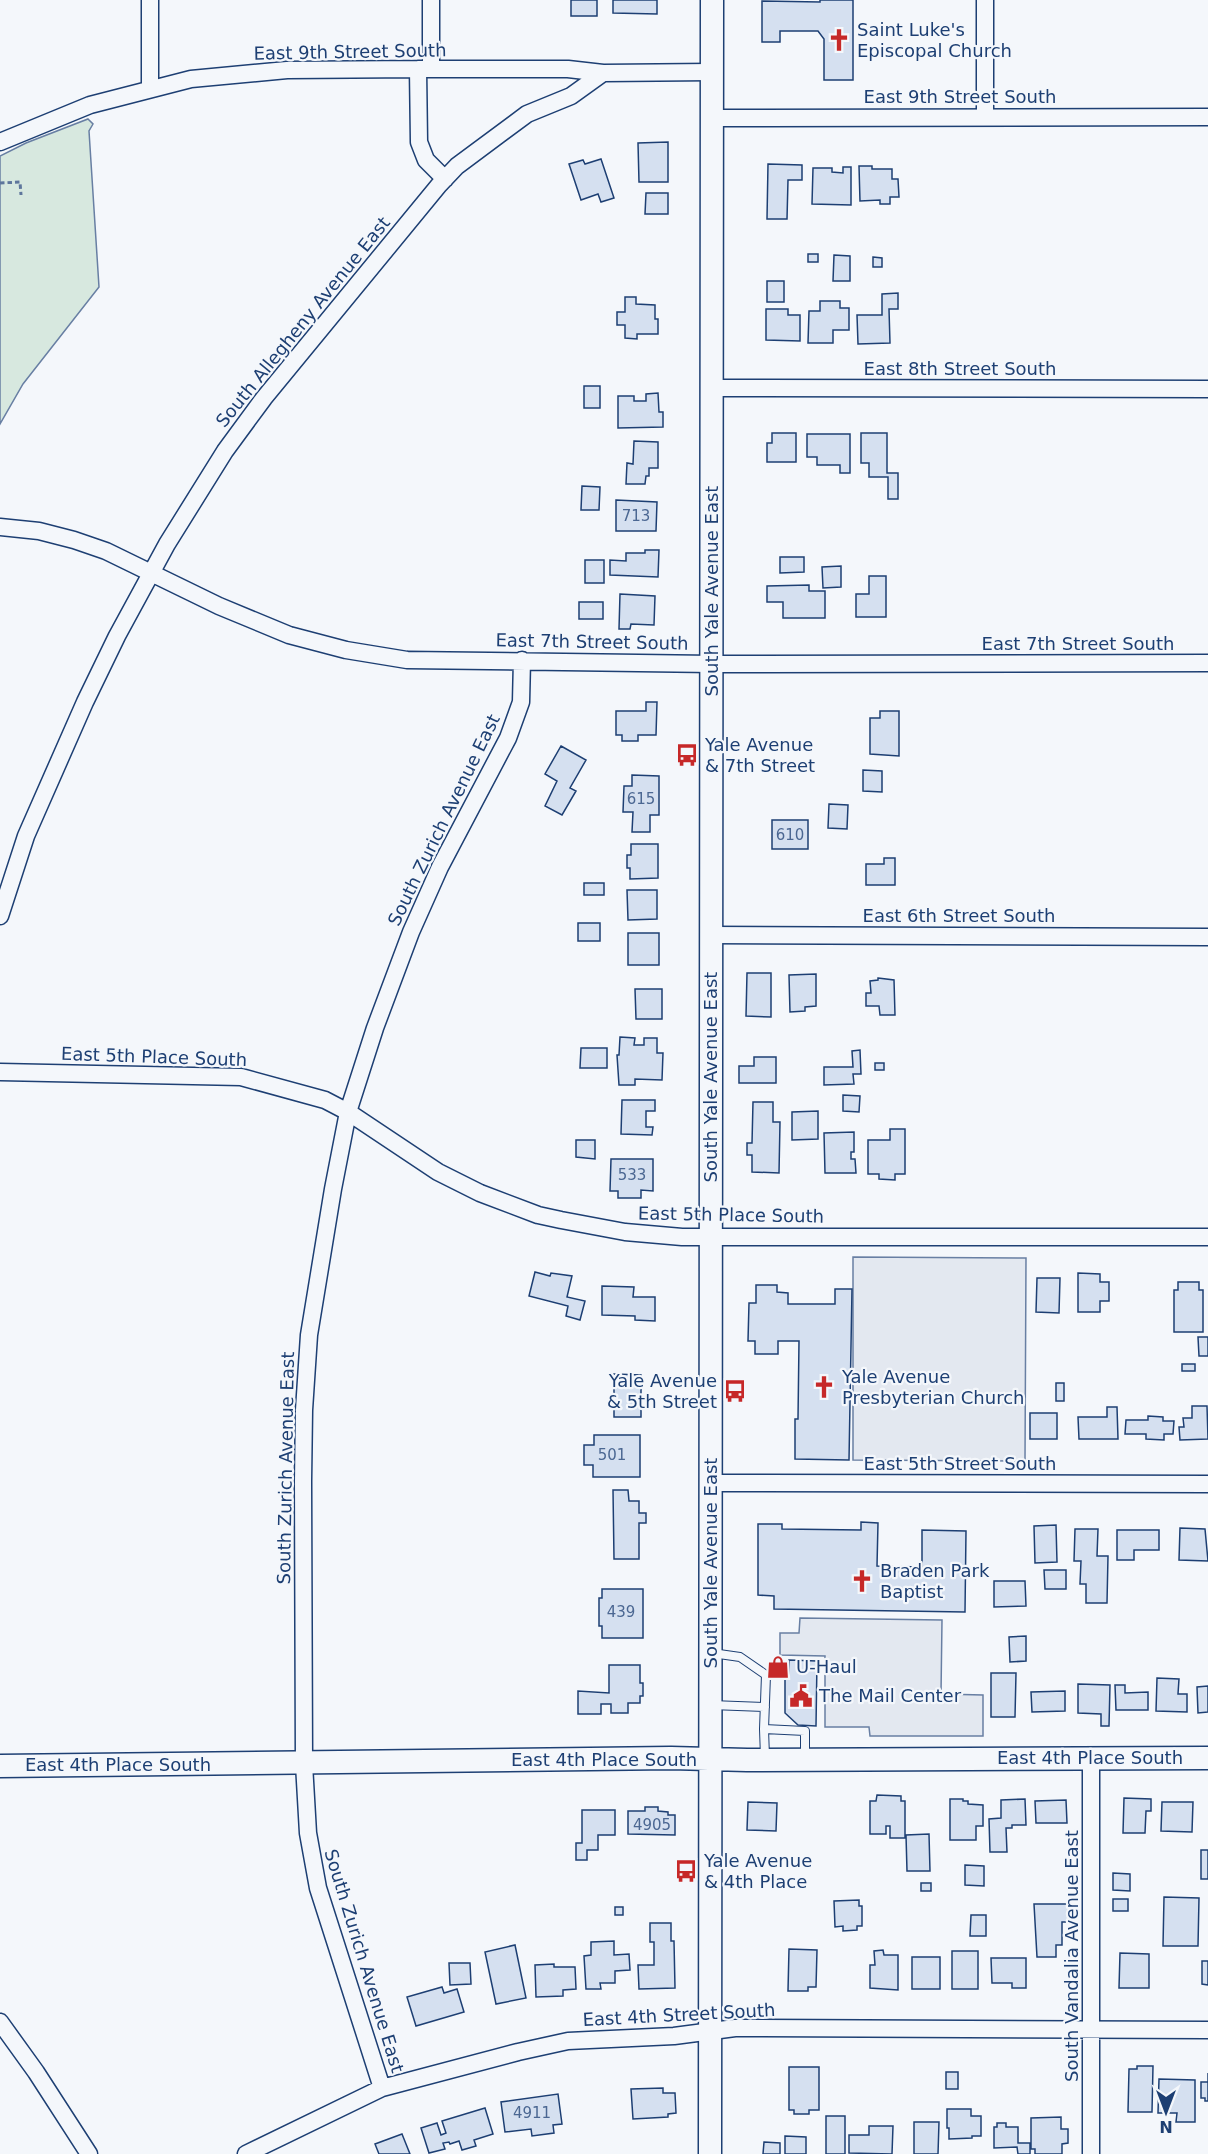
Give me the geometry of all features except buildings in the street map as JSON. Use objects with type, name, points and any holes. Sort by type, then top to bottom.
[{"type":"main road","name":"South Yale Avenue East","points":[[710,2154],[712,0]]},
{"type":"main road","name":"East 4th Place South","points":[[0,1766],[711,1759],[1208,1758]]},
{"type":"street","points":[[150,0],[150,89]]},
{"type":"street","points":[[431,0],[419,142],[426,160],[445,179]]},
{"type":"street","points":[[985,0],[985,116]]},
{"type":"street","name":"East 9th Street South","points":[[0,142],[90,105],[191,79],[287,70],[568,69],[603,73],[712,72]]},
{"type":"street","name":"South Allegheny Avenue East","points":[[0,916],[26,836],[94,683],[151,572],[225,451],[264,398],[445,179],[473,153],[527,114],[571,96],[603,73]]},
{"type":"street","name":"East 9th Street South","points":[[713,117],[1208,117]]},
{"type":"street","name":"East 8th Street South","points":[[712,388],[1208,388]]},
{"type":"street","name":"East 7th Street South","points":[[0,527],[39,531],[106,551],[219,606],[289,635],[318,643],[407,660],[713,663],[1208,663]]},
{"type":"street","name":"South Zurich Avenue East","points":[[382,2088],[318,1887],[308,1833],[304,1764],[303,1481],[309,1335],[319,1267],[348,1113],[375,1028],[411,932],[440,867],[508,738],[521,702],[522,660]]},
{"type":"street","name":"East 6th Street South","points":[[711,935],[1208,937]]},
{"type":"street","name":"East 5th Place South","points":[[0,1072],[241,1077],[325,1100],[438,1172],[480,1193],[538,1215],[625,1232],[682,1237],[1208,1237]]},
{"type":"street","name":"East 5th Street South","points":[[711,1483],[1208,1484]]},
{"type":"street","name":"South Vandalia Avenue East","points":[[1091,1758],[1091,2154]]},
{"type":"street","points":[[0,2022],[36,2072],[89,2154]]},
{"type":"street","name":"East 4th Street South","points":[[246,2154],[382,2088],[568,2041],[674,2036],[735,2028],[1208,2030]]},
{"type":"lane","points":[[711,1653],[740,1657],[766,1675],[765,1760]]},
{"type":"lane","points":[[711,1705],[765,1707]]},
{"type":"lane","points":[[764,1729],[805,1731],[805,1759]]},
{"type":"path","points":[[0,183],[20,182],[21,195]]},
{"type":"shaded area","points":[[88,119],[93,124],[89,131],[99,287],[23,384],[0,424],[0,156],[26,143]]},
{"type":"shaded area","points":[[853,1257],[1026,1258],[1025,1461],[853,1460]]},
{"type":"shaded area","points":[[800,1618],[942,1620],[941,1694],[983,1695],[983,1736],[870,1736],[869,1727],[825,1727],[825,1656],[780,1655],[780,1633],[799,1633]]},
{"type":"place","name":"Saint Luke's Episcopal Church","points":[[839,40]]},
{"type":"place","name":"Yale Avenue & 7th Street","points":[[687,755]]},
{"type":"place","name":"Yale Avenue Presbyterian Church","points":[[824,1387]]},
{"type":"place","name":"Yale Avenue & 5th Street","points":[[735,1391]]},
{"type":"place","name":"Braden Park Baptist","points":[[862,1581]]},
{"type":"place","name":"U-Haul","points":[[778,1667]]},
{"type":"place","name":"The Mail Center","points":[[801,1696]]},
{"type":"place","name":"Yale Avenue & 4th Place","points":[[686,1871]]}]
